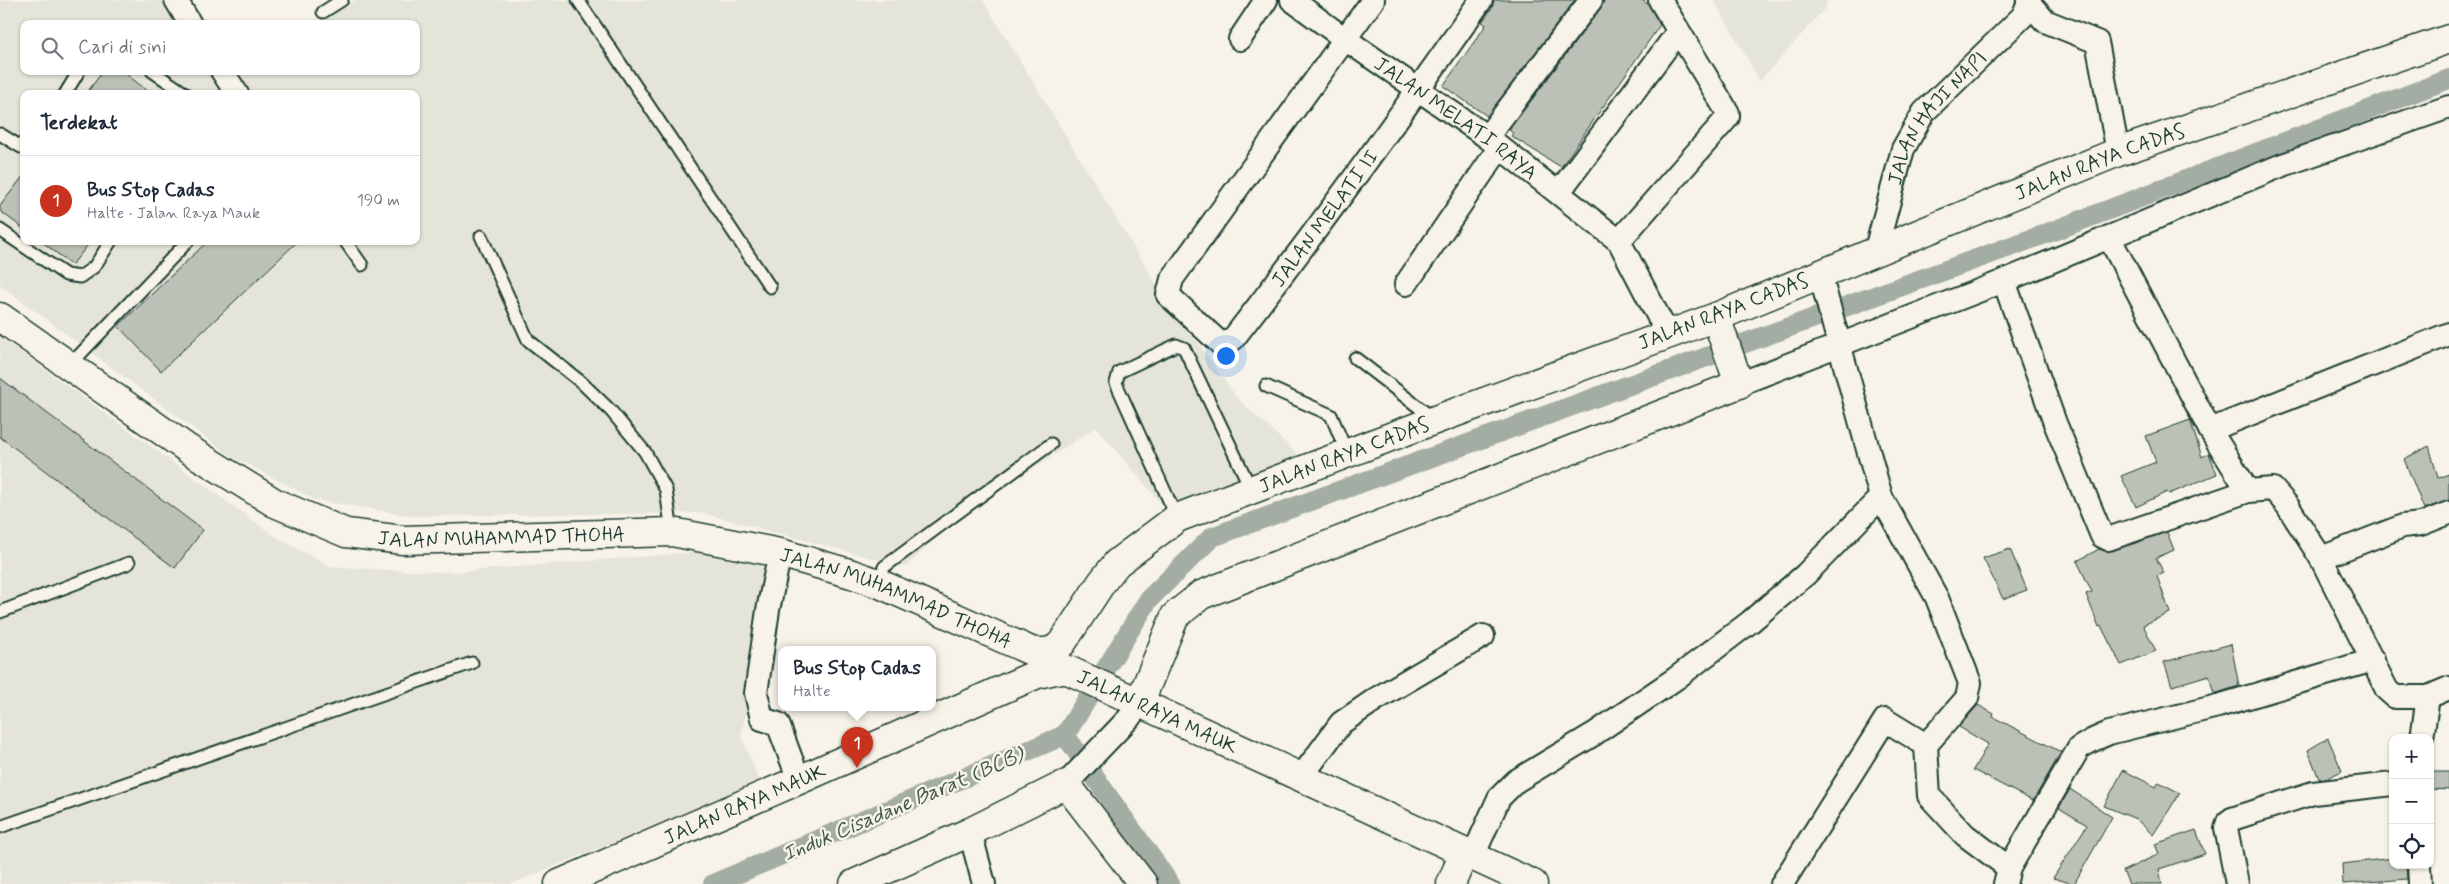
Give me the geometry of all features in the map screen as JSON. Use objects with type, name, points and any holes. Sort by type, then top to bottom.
[{"type":"main road","name":"JALAN RAYA CADAS","points":[[1045,654],[1062,643],[1102,582],[1117,563],[1176,518],[1667,333],[1718,325],[1824,285],[1875,253],[2118,152],[2449,39]]},
{"type":"main road","name":"JALAN MUHAMMAD THOHA","points":[[0,317],[188,449],[275,503],[346,533],[403,540],[672,532],[780,553],[880,584],[1031,652],[1045,654]]},
{"type":"main road","points":[[1131,707],[1175,616],[1201,595],[1737,378],[1718,325]]},
{"type":"main road","name":"JALAN RAYA MAUK","points":[[559,884],[1037,674],[1055,670],[1068,670],[1131,707],[1302,776],[1526,882]]},
{"type":"main road","points":[[854,884],[970,832],[1072,776],[1143,884]]},
{"type":"main road","points":[[1451,884],[1469,855]]},
{"type":"street","points":[[176,0],[188,20]]},
{"type":"street","points":[[1240,40],[1266,0]]},
{"type":"street","name":"JALAN MELATI RAYA","points":[[1292,0],[1345,40],[1494,142],[1618,241]]},
{"type":"street","points":[[1345,40],[1373,0]]},
{"type":"street","name":"JALAN MELATI II","points":[[1345,40],[1172,280],[1168,295],[1222,345],[1227,344],[1233,339],[1291,264],[1481,0]]},
{"type":"street","points":[[1406,284],[1494,142],[1592,0]]},
{"type":"street","points":[[1660,0],[1728,113],[1728,117],[1618,241],[1667,333]]},
{"type":"street","points":[[2029,1],[2045,22],[2097,42],[2118,152]]},
{"type":"street","name":"JALAN HAJI NAPI","points":[[1875,253],[1903,150],[1924,112],[2023,16],[2029,1]]},
{"type":"street","points":[[1559,192],[1678,32]]},
{"type":"street","points":[[225,75],[234,90]]},
{"type":"street","points":[[1737,378],[2004,281],[2280,166],[2449,107]]},
{"type":"street","points":[[2109,237],[2210,430],[2248,491]]},
{"type":"street","points":[[2004,281],[2055,424],[2102,536],[2108,539],[2248,491],[2269,488],[2277,492],[2321,558],[2391,695],[2395,697],[2428,697],[2449,688]]},
{"type":"street","points":[[1824,285],[1881,497],[1937,598],[1970,683],[1967,698],[1926,745],[1929,796],[2007,876],[2079,748],[2108,733],[2218,706],[2373,660]]},
{"type":"street","points":[[2210,430],[2449,334]]},
{"type":"street","points":[[1469,855],[1499,798],[1516,781],[1594,734],[1675,679],[1750,622],[1805,574],[1881,497]]},
{"type":"street","points":[[2321,558],[2403,526],[2421,524],[2449,513]]},
{"type":"street","points":[[780,553],[768,610],[756,693],[762,719],[778,724],[799,780]]},
{"type":"street","points":[[1302,776],[1341,723],[1376,699],[1483,636]]},
{"type":"street","points":[[2423,734],[2428,697]]},
{"type":"street","points":[[1072,776],[1131,707]]},
{"type":"street","points":[[1782,884],[1885,720],[1926,745]]},
{"type":"street","points":[[2237,884],[2226,828],[2228,822],[2232,819],[2313,793],[2389,784]]},
{"type":"street","points":[[970,832],[984,884]]},
{"type":"street","points":[[2419,869],[2420,884]]},
{"type":"lane","points":[[323,12],[342,0]]},
{"type":"lane","points":[[578,0],[770,288]]},
{"type":"lane","points":[[66,90],[76,75]]},
{"type":"lane","points":[[158,75],[180,90]]},
{"type":"lane","points":[[0,134],[20,147]]},
{"type":"lane","points":[[0,230],[20,244]]},
{"type":"lane","points":[[481,236],[528,340],[581,382],[611,411],[645,452],[666,490],[672,532]]},
{"type":"lane","points":[[22,245],[66,275],[80,277],[94,267],[108,245]]},
{"type":"lane","points":[[69,366],[184,245]]},
{"type":"lane","points":[[348,245],[362,265]]},
{"type":"lane","points":[[1176,518],[1116,383],[1119,372],[1176,344],[1184,348],[1251,489]]},
{"type":"lane","points":[[1355,358],[1436,420]]},
{"type":"lane","points":[[1266,386],[1331,415],[1346,454]]},
{"type":"lane","points":[[880,584],[884,567],[1051,444]]},
{"type":"lane","points":[[0,612],[129,563]]},
{"type":"lane","points":[[0,827],[472,663]]},
{"type":"shaded area","points":[[0,0],[172,0],[183,20],[20,20],[20,75],[214,75],[220,85],[236,75],[420,75],[420,20],[324,20],[355,0],[983,0],[1160,290],[1238,399],[1319,474],[1180,526],[1096,427],[962,515],[905,567],[702,513],[412,516],[316,500],[231,456],[0,285]]},
{"type":"shaded area","points":[[1714,0],[1827,0],[1826,7],[1760,81]]},
{"type":"shaded area","points":[[0,337],[273,535],[328,566],[456,572],[696,552],[774,567],[741,736],[760,782],[511,884],[0,884]]},
{"type":"building","points":[[1494,0],[1575,0],[1487,116],[1443,86],[1486,25],[1482,22],[1492,8]]},
{"type":"building","points":[[1604,0],[1642,0],[1648,4],[1660,25],[1561,167],[1511,136],[1513,133],[1509,130],[1601,8]]},
{"type":"building","points":[[100,75],[127,75],[147,90],[89,90]]},
{"type":"building","points":[[20,180],[20,226],[0,211],[0,206]]},
{"type":"building","points":[[46,245],[88,245],[72,265]]},
{"type":"building","points":[[204,245],[294,245],[161,371],[118,326]]},
{"type":"building","points":[[0,378],[203,530],[175,568],[0,437]]},
{"type":"building","points":[[2190,420],[2202,457],[2209,453],[2217,474],[2169,494],[2167,492],[2136,507],[2121,476],[2156,462],[2146,436]]},
{"type":"building","points":[[2429,446],[2438,478],[2449,474],[2449,500],[2424,509],[2404,459]]},
{"type":"building","points":[[2167,532],[2174,550],[2156,558],[2164,573],[2157,576],[2170,613],[2143,625],[2156,651],[2121,665],[2101,626],[2099,627],[2086,594],[2092,592],[2077,561],[2099,549],[2112,551]]},
{"type":"building","points":[[2010,549],[2027,590],[2003,599],[1983,558]]},
{"type":"building","points":[[2231,644],[2239,686],[2214,694],[2209,675],[2172,686],[2164,662]]},
{"type":"building","points":[[1978,705],[1994,714],[1993,717],[2061,752],[2033,801],[1973,770],[1988,744],[1959,727]]},
{"type":"building","points":[[2328,738],[2342,771],[2327,778],[2319,779],[2308,750]]},
{"type":"building","points":[[2123,770],[2156,787],[2159,782],[2180,793],[2153,835],[2136,819],[2104,806]]},
{"type":"building","points":[[2434,772],[2449,772],[2449,790],[2434,789]]},
{"type":"building","points":[[2070,789],[2112,817],[2074,884],[2053,878],[2087,825],[2059,808]]},
{"type":"building","points":[[2196,830],[2205,854],[2159,869],[2162,884],[2129,884],[2123,871],[2159,854],[2155,844]]},
{"type":"building","points":[[2389,858],[2389,869],[2406,869],[2407,879],[2343,884],[2342,864]]},
{"type":"waterway","points":[[1065,735],[1149,599],[1212,537],[2056,230],[2449,79]]},
{"type":"waterway","points":[[1065,735],[1170,884]]},
{"type":"waterway","name":"Induk Cisadane Barat (BCB)","points":[[713,884],[1065,735]]},
{"type":"place","name":"Bus Stop Cadas","points":[[857,768]]}]
